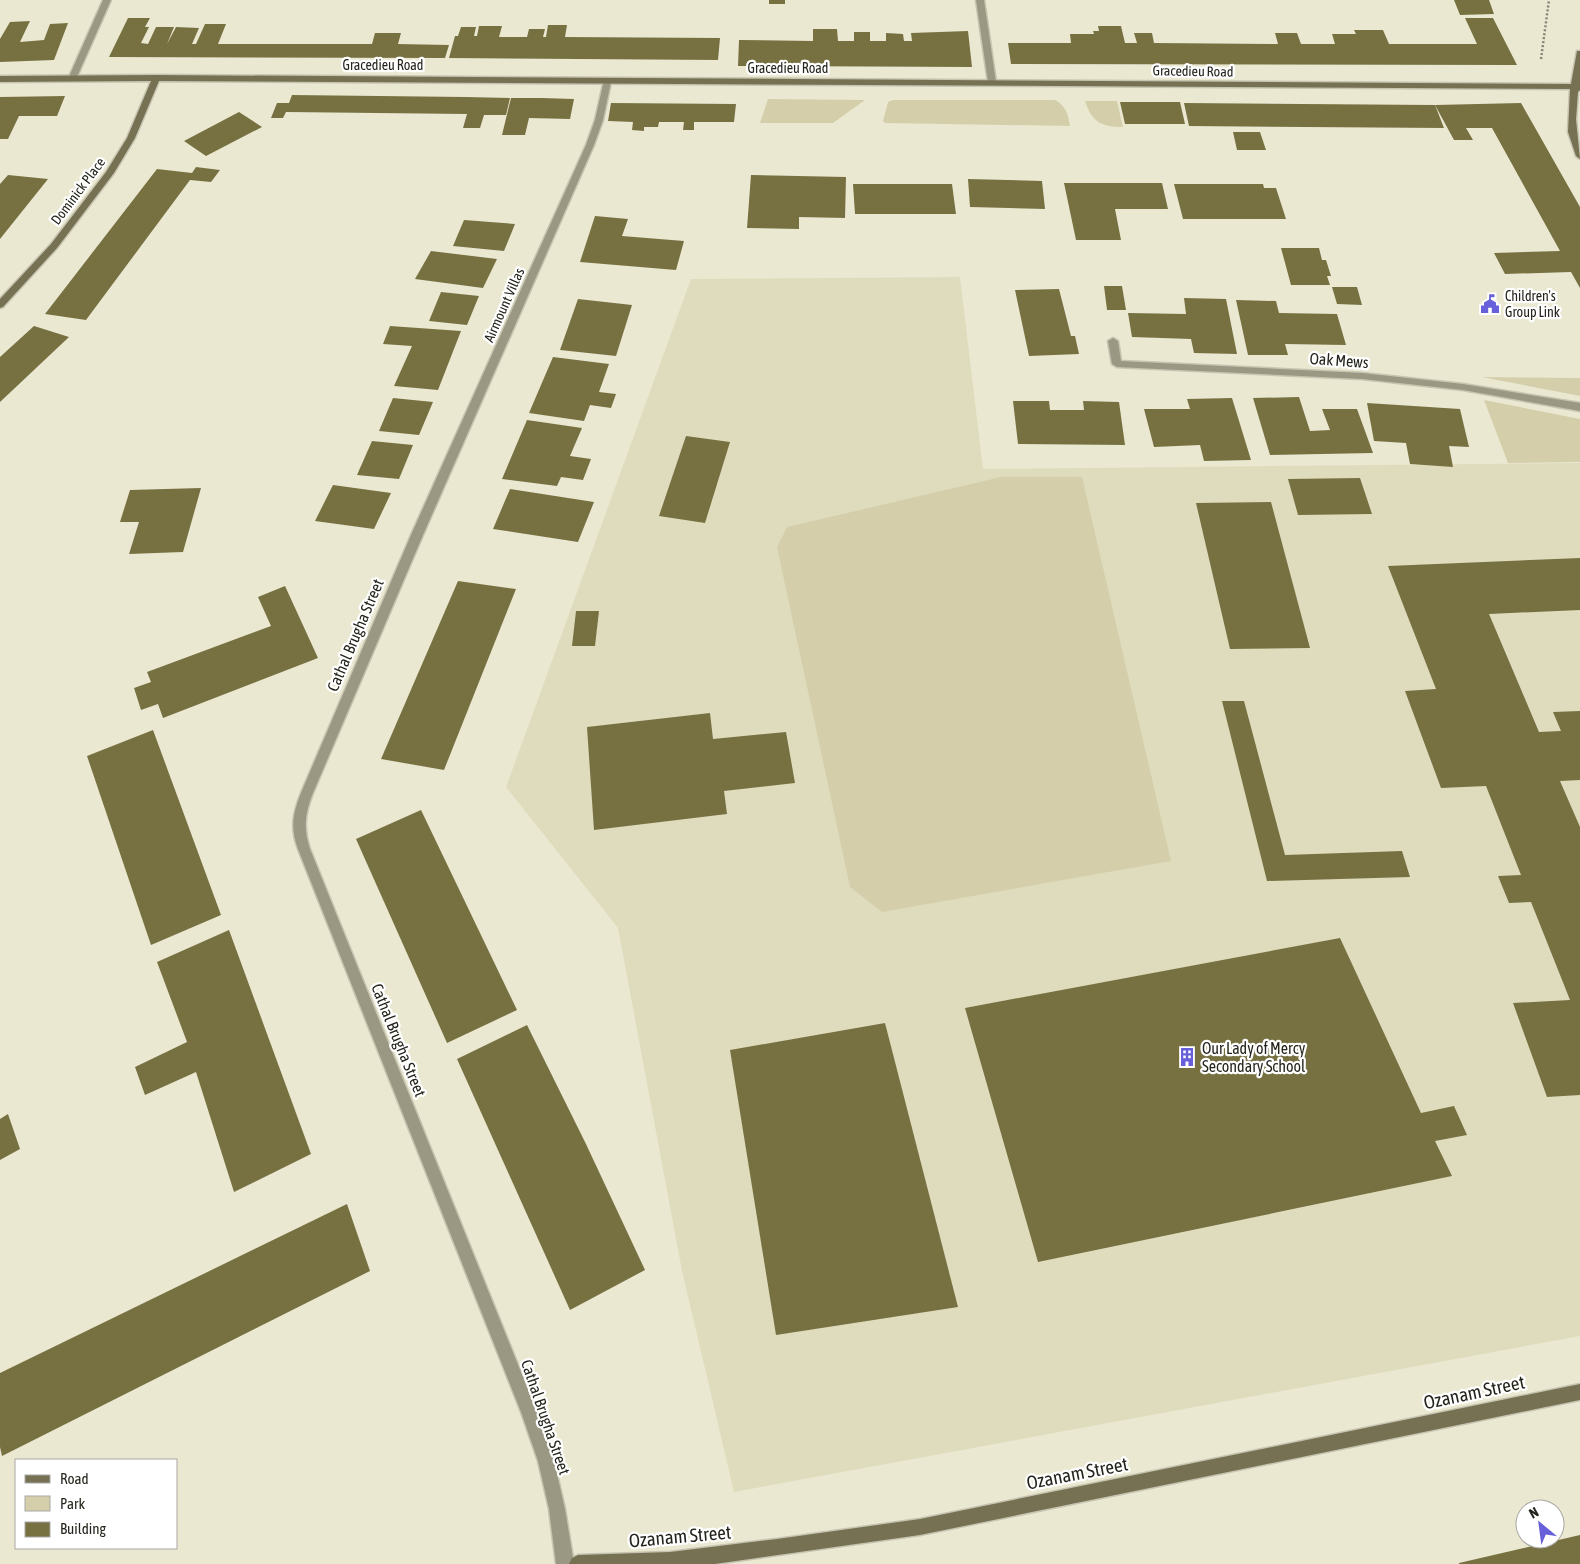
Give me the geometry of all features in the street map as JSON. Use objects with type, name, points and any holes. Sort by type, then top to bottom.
[{"type":"street","points":[[72,79],[107,0]]},
{"type":"street","points":[[980,0],[992,82]]},
{"type":"street","points":[[1580,53],[1578,87],[1571,126],[1574,144],[1580,156]]},
{"type":"street","name":"Dominick Place","points":[[0,306],[54,246],[110,173],[130,138],[156,78]]},
{"type":"street","name":"Gracedieu Road","points":[[0,79],[992,82],[1578,87]]},
{"type":"street","name":"Airmount Villas","points":[[417,535],[590,145],[599,120],[607,82]]},
{"type":"street","name":"Oak Mews","points":[[1113,341],[1117,364],[1362,376],[1463,387],[1580,407]]},
{"type":"street","name":"Cathal Brugha Street","points":[[417,535],[306,793],[298,828],[304,849],[529,1412],[546,1461],[557,1509],[566,1564]]},
{"type":"street","name":"Ozanam Street","points":[[578,1564],[670,1561],[920,1527],[1580,1392]]},
{"type":"path","points":[[1540,64],[1549,0]]},
{"type":"shaded area","points":[[960,277],[983,469],[1580,463],[1580,1336],[734,1492],[682,1271],[618,928],[506,787],[691,279]]},
{"type":"green space","points":[[768,99],[865,100],[833,123],[760,123]]},
{"type":"green space","points":[[893,100],[1055,100],[1066,111],[1070,126],[885,123],[883,121],[888,102]]},
{"type":"green space","points":[[1085,101],[1117,101],[1123,127],[1109,126],[1098,122],[1091,114]]},
{"type":"green space","points":[[1482,377],[1580,378],[1580,396]]},
{"type":"green space","points":[[1484,400],[1580,419],[1580,462],[1508,463]]},
{"type":"green space","points":[[1001,477],[1082,477],[1171,861],[882,912],[850,887],[777,547],[787,527]]},
{"type":"building","points":[[769,0],[785,0],[785,4],[769,4]]},
{"type":"building","points":[[1454,0],[1489,0],[1494,14],[1460,15]]},
{"type":"building","points":[[128,18],[150,18],[145,27],[149,27],[141,43],[148,44],[156,27],[174,27],[167,44],[176,27],[199,28],[192,44],[196,44],[205,24],[226,24],[218,44],[372,44],[375,33],[401,33],[398,44],[449,45],[445,58],[109,57]]},
{"type":"building","points":[[1465,18],[1493,18],[1517,65],[1011,64],[1008,43],[1071,43],[1070,34],[1094,34],[1093,31],[1099,31],[1098,26],[1121,26],[1125,43],[1137,43],[1134,33],[1152,33],[1154,43],[1278,44],[1275,33],[1297,33],[1301,44],[1335,44],[1332,34],[1356,34],[1354,30],[1383,30],[1389,44],[1477,44]]},
{"type":"building","points":[[30,21],[20,42],[44,40],[50,24],[68,23],[54,60],[0,62],[0,39],[10,22]]},
{"type":"building","points":[[548,25],[567,25],[565,37],[720,38],[718,60],[449,58],[455,36],[458,36],[461,27],[476,27],[474,36],[477,36],[479,26],[502,26],[499,37],[527,37],[529,29],[545,29],[543,37],[546,37]]},
{"type":"building","points":[[813,29],[837,29],[838,41],[854,41],[854,32],[870,32],[870,41],[886,41],[886,33],[903,34],[904,41],[912,41],[911,33],[968,31],[972,67],[738,66],[739,40],[813,41]]},
{"type":"building","points":[[292,95],[510,98],[506,115],[484,115],[480,128],[463,128],[467,114],[286,112],[283,118],[271,118],[277,103],[289,103]]},
{"type":"building","points":[[65,96],[57,116],[19,116],[8,139],[0,139],[0,97]]},
{"type":"building","points":[[511,98],[574,99],[570,119],[529,118],[525,135],[502,135]]},
{"type":"building","points":[[1120,102],[1180,102],[1185,124],[1125,124]]},
{"type":"building","points":[[611,103],[736,104],[734,122],[694,122],[694,130],[683,130],[684,122],[659,122],[658,127],[644,127],[644,131],[632,130],[633,122],[608,121]]},
{"type":"building","points":[[1184,103],[1435,105],[1444,128],[1189,126]]},
{"type":"building","points":[[1521,103],[1580,207],[1580,288],[1571,272],[1505,274],[1494,253],[1560,251],[1492,128],[1466,128],[1473,140],[1454,140],[1435,105]]},
{"type":"building","points":[[239,112],[262,127],[206,156],[184,141]]},
{"type":"building","points":[[1233,132],[1260,132],[1266,150],[1237,150]]},
{"type":"building","points":[[196,167],[220,170],[211,182],[190,180],[86,320],[45,314],[157,169],[192,173]]},
{"type":"building","points":[[8,175],[48,179],[0,239],[0,184]]},
{"type":"building","points":[[751,175],[846,177],[845,218],[799,217],[799,229],[747,228]]},
{"type":"building","points":[[968,179],[1042,181],[1045,209],[970,207]]},
{"type":"building","points":[[1064,183],[1162,183],[1168,209],[1115,209],[1121,240],[1076,240]]},
{"type":"building","points":[[853,184],[952,184],[956,214],[855,214]]},
{"type":"building","points":[[1174,184],[1263,184],[1264,188],[1276,188],[1286,219],[1183,219]]},
{"type":"building","points":[[595,216],[628,219],[622,236],[684,241],[676,270],[580,262]]},
{"type":"building","points":[[464,220],[515,224],[504,251],[453,246]]},
{"type":"building","points":[[1281,248],[1319,248],[1322,260],[1326,260],[1331,276],[1327,276],[1330,285],[1291,285]]},
{"type":"building","points":[[431,251],[497,259],[483,288],[415,279]]},
{"type":"building","points":[[1104,286],[1122,286],[1126,310],[1107,310]]},
{"type":"building","points":[[1332,287],[1357,287],[1362,305],[1337,304]]},
{"type":"building","points":[[1059,289],[1071,336],[1075,336],[1079,354],[1029,356],[1015,290]]},
{"type":"building","points":[[441,292],[479,296],[467,325],[429,321]]},
{"type":"building","points":[[1184,298],[1226,299],[1237,354],[1194,353],[1191,339],[1132,337],[1128,313],[1186,314]]},
{"type":"building","points":[[578,299],[632,305],[616,356],[560,350]]},
{"type":"building","points":[[1236,300],[1276,301],[1279,313],[1337,314],[1346,345],[1285,344],[1288,355],[1248,355]]},
{"type":"building","points":[[34,326],[69,337],[0,402],[0,357]]},
{"type":"building","points":[[390,326],[461,331],[438,390],[394,386],[412,346],[383,344]]},
{"type":"building","points":[[553,357],[609,364],[599,392],[616,394],[611,408],[590,405],[584,421],[529,413]]},
{"type":"building","points":[[1299,397],[1310,431],[1330,430],[1322,409],[1357,409],[1373,453],[1270,455],[1253,398]]},
{"type":"building","points":[[393,398],[433,402],[419,435],[379,431]]},
{"type":"building","points":[[1232,398],[1251,460],[1204,461],[1200,445],[1154,447],[1144,409],[1190,409],[1187,399]]},
{"type":"building","points":[[1013,401],[1049,401],[1050,410],[1084,410],[1083,401],[1119,402],[1125,445],[1018,444]]},
{"type":"building","points":[[1367,403],[1460,409],[1469,447],[1449,446],[1453,467],[1410,464],[1406,443],[1374,441]]},
{"type":"building","points":[[527,420],[582,428],[570,456],[591,459],[583,480],[561,477],[557,486],[502,479]]},
{"type":"building","points":[[686,436],[730,442],[705,523],[659,516]]},
{"type":"building","points":[[372,441],[413,445],[399,479],[357,475]]},
{"type":"building","points":[[1360,478],[1372,514],[1298,515],[1288,479]]},
{"type":"building","points":[[333,485],[391,493],[374,529],[315,521]]},
{"type":"building","points":[[201,488],[183,552],[129,554],[139,522],[120,522],[130,490]]},
{"type":"building","points":[[510,489],[594,502],[578,542],[493,529]]},
{"type":"building","points":[[1271,502],[1310,648],[1230,649],[1196,503]]},
{"type":"building","points":[[1580,558],[1580,610],[1489,614],[1539,732],[1561,731],[1553,712],[1580,711],[1580,780],[1560,781],[1580,827],[1580,1095],[1547,1097],[1513,1003],[1570,1000],[1531,902],[1509,903],[1498,876],[1521,875],[1486,786],[1441,788],[1405,691],[1436,689],[1388,566]]},
{"type":"building","points":[[458,581],[516,589],[444,770],[381,759]]},
{"type":"building","points":[[285,586],[318,658],[163,718],[158,704],[141,710],[134,688],[151,682],[147,672],[271,626],[258,597]]},
{"type":"building","points":[[576,611],[599,611],[595,646],[572,646]]},
{"type":"building","points":[[1222,701],[1244,701],[1285,855],[1402,851],[1410,877],[1267,881]]},
{"type":"building","points":[[710,713],[713,739],[786,732],[795,783],[724,791],[727,814],[594,830],[587,727]]},
{"type":"building","points":[[153,730],[221,915],[151,945],[87,756]]},
{"type":"building","points":[[421,810],[517,1010],[447,1043],[356,839]]},
{"type":"building","points":[[229,930],[311,1154],[234,1192],[196,1072],[145,1095],[135,1067],[187,1042],[157,962]]},
{"type":"building","name":"Our Lady of Mercy Secondary School","points":[[1340,938],[1421,1113],[1454,1106],[1467,1135],[1435,1141],[1452,1176],[1038,1262],[965,1008]]},
{"type":"building","points":[[885,1023],[958,1307],[776,1335],[730,1050]]},
{"type":"building","points":[[527,1025],[645,1270],[570,1310],[457,1059]]},
{"type":"building","points":[[8,1114],[20,1149],[0,1160],[0,1119]]},
{"type":"building","points":[[347,1204],[370,1271],[2,1456],[0,1447],[0,1373]]},
{"type":"building","points":[[1580,1535],[1580,1564],[1459,1564],[1520,1549],[1565,1549],[1565,1538]]},
{"type":"place","name":"Children's Group Link","points":[[1490,304]]},
{"type":"place","name":"Our Lady of Mercy Secondary School","points":[[1187,1057]]}]
